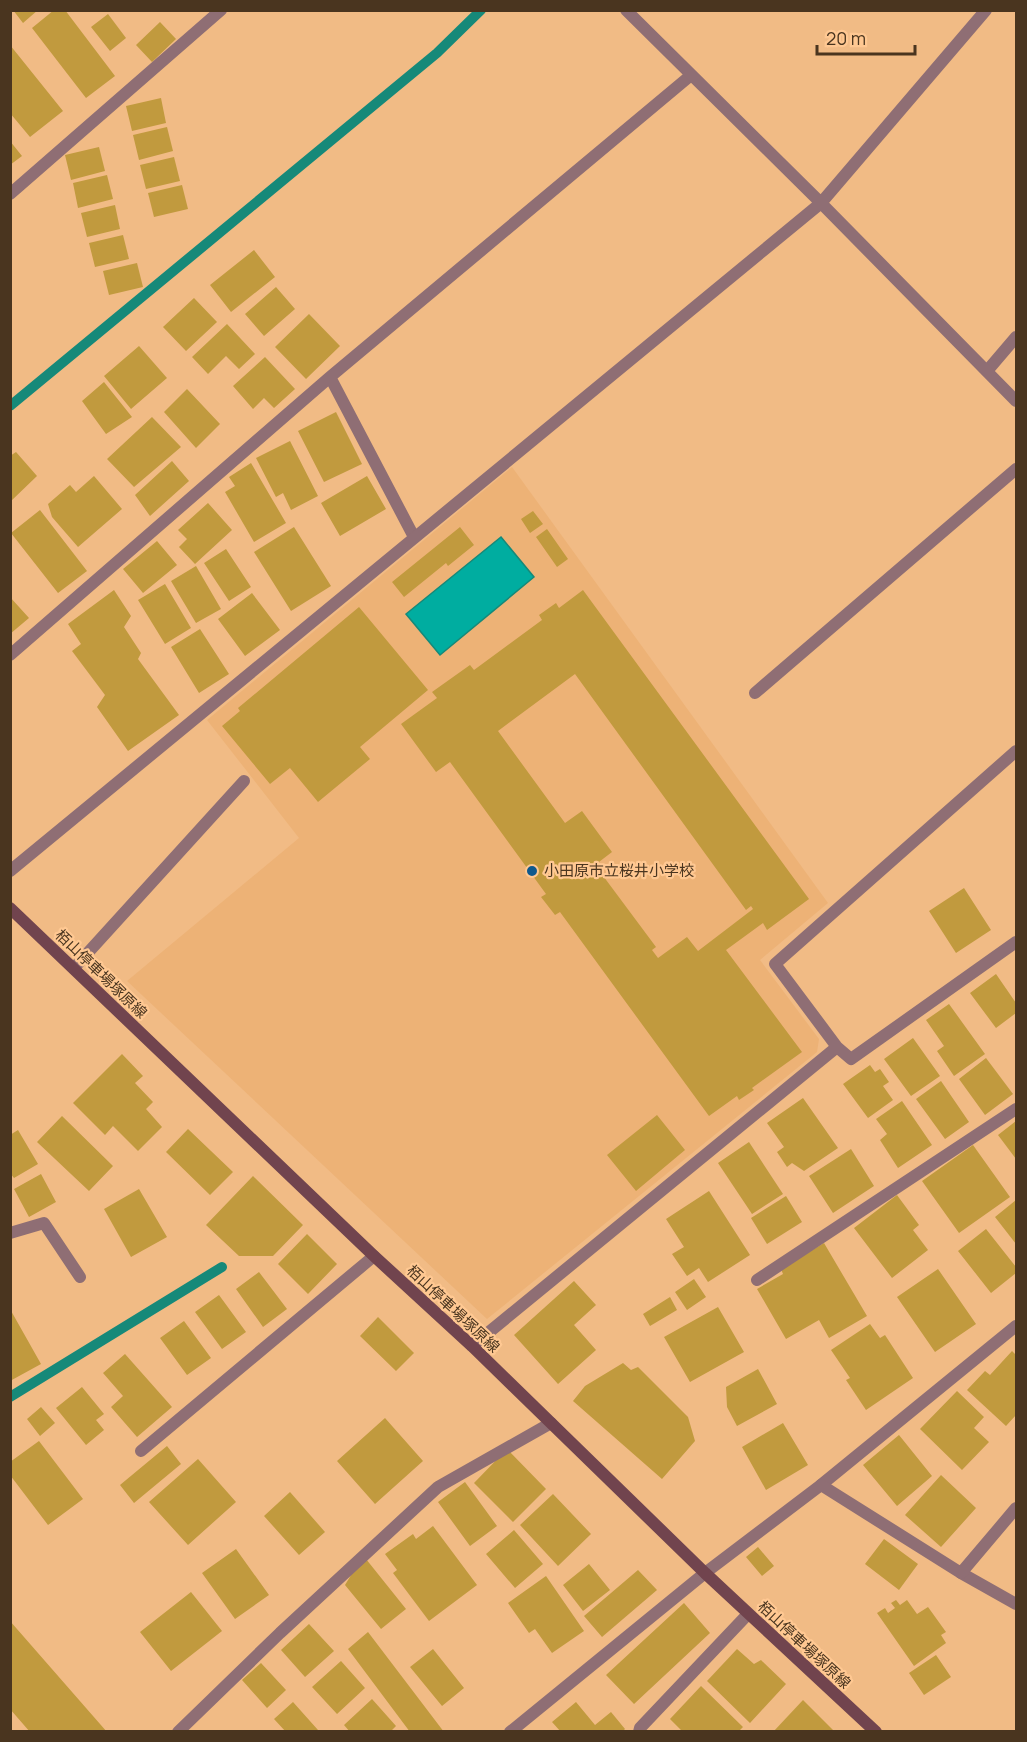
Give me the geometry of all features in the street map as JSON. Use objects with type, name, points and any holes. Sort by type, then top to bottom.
[{"type":"main road","name":"栢山停車場塚原線","points":[[10,908],[374,1256],[472,1346],[748,1614],[876,1731]]},
{"type":"street","points":[[10,195],[221,10]]},
{"type":"street","points":[[626,10],[1017,401]]},
{"type":"street","points":[[10,871],[821,203],[986,10]]},
{"type":"street","points":[[10,655],[330,377],[690,76]]},
{"type":"street","points":[[987,371],[1017,337]]},
{"type":"street","points":[[330,377],[414,537]]},
{"type":"street","points":[[755,693],[1017,469]]},
{"type":"street","points":[[1017,751],[775,964],[837,1047],[851,1059],[1017,942]]},
{"type":"street","points":[[74,968],[244,781]]},
{"type":"street","points":[[472,1346],[837,1047]]},
{"type":"street","points":[[757,1280],[1017,1109]]},
{"type":"street","points":[[10,1233],[44,1223],[80,1277]]},
{"type":"street","points":[[141,1451],[374,1256]]},
{"type":"street","points":[[510,1731],[705,1573],[821,1485],[1017,1326]]},
{"type":"street","points":[[178,1731],[438,1487],[551,1423]]},
{"type":"street","points":[[821,1485],[961,1573],[1017,1604]]},
{"type":"street","points":[[961,1573],[1017,1509]]},
{"type":"street","points":[[639,1731],[748,1614]]},
{"type":"shaded area","name":"小田原市立桜井小学校","points":[[512,467],[828,903],[760,960],[819,1039],[817,1052],[487,1319],[127,981],[299,838],[207,720]]},
{"type":"water","points":[[501,537],[534,577],[440,655],[406,614]]},
{"type":"building","points":[[13,10],[38,10],[23,23]]},
{"type":"building","points":[[54,10],[65,10],[115,76],[86,98],[32,28]]},
{"type":"building","points":[[108,14],[126,38],[110,51],[91,27]]},
{"type":"building","points":[[160,22],[176,39],[152,62],[136,45]]},
{"type":"building","points":[[10,45],[63,111],[30,137],[10,113]]},
{"type":"building","points":[[161,98],[166,123],[132,131],[126,106]]},
{"type":"building","points":[[167,127],[173,151],[139,160],[133,135]]},
{"type":"building","points":[[10,141],[22,156],[10,165]]},
{"type":"building","points":[[99,147],[105,171],[71,180],[65,155]]},
{"type":"building","points":[[174,157],[180,181],[146,189],[140,165]]},
{"type":"building","points":[[107,175],[113,199],[78,208],[73,183]]},
{"type":"building","points":[[182,185],[188,209],[154,217],[148,193]]},
{"type":"building","points":[[115,205],[120,229],[87,237],[81,213]]},
{"type":"building","points":[[123,235],[129,259],[95,267],[89,243]]},
{"type":"building","points":[[254,250],[275,277],[231,312],[210,285]]},
{"type":"building","points":[[137,263],[143,287],[109,295],[103,271]]},
{"type":"building","points":[[276,287],[295,309],[264,336],[245,314]]},
{"type":"building","points":[[194,298],[217,322],[186,351],[163,327]]},
{"type":"building","points":[[309,314],[340,346],[306,379],[275,347]]},
{"type":"building","points":[[227,324],[255,354],[239,369],[226,356],[208,374],[192,357]]},
{"type":"building","points":[[139,346],[167,378],[131,409],[104,376]]},
{"type":"building","points":[[265,357],[295,389],[274,408],[264,398],[253,409],[233,386]]},
{"type":"building","points":[[104,382],[132,417],[106,434],[82,401]]},
{"type":"building","points":[[187,389],[220,424],[196,448],[164,412]]},
{"type":"building","points":[[336,412],[362,464],[324,482],[298,431]]},
{"type":"building","points":[[152,417],[181,447],[134,487],[107,459]]},
{"type":"building","points":[[290,441],[318,496],[291,510],[283,493],[276,497],[256,458]]},
{"type":"building","points":[[16,452],[37,476],[10,502],[10,456]]},
{"type":"building","points":[[172,461],[189,481],[150,516],[135,495]]},
{"type":"building","points":[[251,463],[286,523],[254,542],[225,492],[235,486],[229,477]]},
{"type":"building","points":[[94,476],[122,509],[78,547],[52,517],[48,504],[70,485],[76,492]]},
{"type":"building","points":[[367,476],[386,509],[340,536],[321,503]]},
{"type":"building","points":[[208,503],[232,530],[195,564],[179,547],[187,539],[178,530]]},
{"type":"building","points":[[40,510],[87,571],[58,593],[11,533]]},
{"type":"building","points":[[533,511],[543,524],[530,533],[521,519]]},
{"type":"building","points":[[294,527],[331,586],[291,611],[254,552]]},
{"type":"building","points":[[460,527],[474,545],[448,566],[446,563],[404,597],[392,582]]},
{"type":"building","points":[[547,529],[568,559],[557,567],[536,537]]},
{"type":"building","points":[[157,541],[177,565],[143,593],[123,569]]},
{"type":"building","points":[[226,549],[251,587],[229,601],[204,563]]},
{"type":"building","points":[[196,566],[221,609],[196,623],[171,581]]},
{"type":"building","points":[[165,584],[191,628],[165,644],[138,600]]},
{"type":"building","points":[[114,590],[131,616],[124,627],[141,653],[138,659],[179,715],[128,751],[97,707],[105,695],[72,651],[81,644],[68,624]]},
{"type":"building","points":[[583,590],[809,899],[767,930],[763,923],[726,950],[802,1052],[752,1088],[754,1090],[739,1100],[737,1096],[709,1116],[560,912],[555,915],[541,897],[546,894],[450,762],[436,772],[401,724],[437,698],[432,692],[470,665],[474,670],[542,620],[539,615],[556,603],[559,608]],"holes":[[[575,674],[746,910],[751,906],[753,909],[698,951],[687,937],[658,958],[652,950],[656,947],[595,865],[612,852],[582,811],[565,823],[498,731]]]},
{"type":"building","points":[[252,593],[280,630],[245,656],[218,619]]},
{"type":"building","points":[[10,597],[29,618],[10,634]]},
{"type":"building","points":[[359,607],[428,690],[360,747],[370,759],[318,802],[290,768],[270,784],[222,726],[240,711],[238,708]]},
{"type":"building","points":[[200,629],[229,674],[199,693],[171,647]]},
{"type":"building","points":[[964,888],[991,930],[956,953],[929,911]]},
{"type":"building","points":[[996,974],[1016,1003],[1016,1013],[996,1028],[970,993]]},
{"type":"building","points":[[949,1004],[985,1054],[954,1076],[937,1051],[944,1046],[926,1020]]},
{"type":"building","points":[[913,1038],[940,1076],[911,1096],[884,1059]]},
{"type":"building","points":[[122,1054],[143,1076],[135,1083],[153,1102],[146,1109],[162,1127],[138,1151],[113,1126],[105,1135],[73,1103]]},
{"type":"building","points":[[986,1058],[1013,1094],[985,1115],[959,1079]]},
{"type":"building","points":[[870,1065],[875,1072],[880,1069],[889,1082],[883,1086],[893,1100],[868,1118],[843,1084]]},
{"type":"building","points":[[941,1081],[969,1122],[945,1139],[916,1099]]},
{"type":"building","points":[[803,1098],[838,1148],[804,1171],[792,1163],[787,1167],[777,1152],[784,1147],[767,1123]]},
{"type":"building","points":[[902,1101],[932,1145],[898,1168],[880,1140],[887,1134],[876,1119]]},
{"type":"building","points":[[657,1115],[685,1150],[636,1191],[607,1155]]},
{"type":"building","points":[[62,1116],[113,1166],[89,1191],[37,1142]]},
{"type":"building","points":[[1016,1121],[1016,1159],[998,1135]]},
{"type":"building","points":[[188,1129],[233,1172],[210,1195],[166,1152]]},
{"type":"building","points":[[18,1130],[38,1164],[14,1178],[10,1173],[10,1135]]},
{"type":"building","points":[[749,1142],[783,1194],[752,1214],[718,1163]]},
{"type":"building","points":[[973,1145],[1010,1197],[959,1233],[922,1181]]},
{"type":"building","points":[[851,1149],[874,1186],[833,1213],[809,1176]]},
{"type":"building","points":[[41,1174],[56,1202],[29,1217],[14,1189]]},
{"type":"building","points":[[253,1176],[303,1225],[273,1256],[239,1256],[206,1225]]},
{"type":"building","points":[[139,1189],[167,1237],[131,1257],[104,1209]]},
{"type":"building","points":[[709,1191],[750,1255],[708,1282],[699,1268],[687,1276],[672,1254],[684,1247],[666,1219]]},
{"type":"building","points":[[897,1195],[919,1225],[913,1230],[928,1250],[892,1278],[854,1228]]},
{"type":"building","points":[[786,1196],[802,1222],[767,1244],[751,1218]]},
{"type":"building","points":[[1016,1200],[1016,1244],[995,1217]]},
{"type":"building","points":[[986,1229],[1016,1267],[1016,1273],[991,1293],[958,1251]]},
{"type":"building","points":[[307,1234],[337,1264],[308,1294],[278,1264]]},
{"type":"building","points":[[824,1243],[867,1316],[829,1338],[819,1320],[786,1339],[757,1289],[783,1274],[781,1269]]},
{"type":"building","points":[[938,1269],[976,1324],[935,1352],[897,1297]]},
{"type":"building","points":[[259,1272],[287,1309],[263,1327],[236,1289]]},
{"type":"building","points":[[694,1279],[706,1297],[687,1310],[675,1292]]},
{"type":"building","points":[[574,1281],[596,1305],[574,1325],[596,1350],[558,1384],[514,1335]]},
{"type":"building","points":[[219,1295],[246,1332],[222,1349],[195,1312]]},
{"type":"building","points":[[670,1297],[677,1310],[650,1326],[643,1314]]},
{"type":"building","points":[[718,1307],[744,1352],[690,1382],[664,1337]]},
{"type":"building","points":[[10,1309],[41,1364],[10,1381]]},
{"type":"building","points":[[378,1317],[414,1353],[396,1371],[360,1336]]},
{"type":"building","points":[[184,1321],[211,1358],[187,1375],[160,1338]]},
{"type":"building","points":[[870,1324],[880,1338],[885,1335],[913,1378],[866,1410],[846,1380],[850,1378],[831,1350]]},
{"type":"building","points":[[1012,1351],[1016,1355],[1016,1415],[1006,1426],[967,1390],[985,1371],[990,1375]]},
{"type":"building","points":[[125,1354],[172,1407],[137,1437],[111,1407],[123,1396],[103,1373]]},
{"type":"building","points":[[623,1363],[631,1370],[638,1367],[688,1417],[695,1441],[662,1479],[573,1401],[585,1386]]},
{"type":"building","points":[[758,1369],[777,1404],[737,1426],[727,1407],[726,1387]]},
{"type":"building","points":[[82,1387],[104,1414],[96,1420],[104,1430],[86,1445],[56,1408]]},
{"type":"building","points":[[957,1391],[984,1417],[974,1428],[989,1442],[962,1470],[920,1429]]},
{"type":"building","points":[[41,1407],[55,1423],[40,1436],[27,1419]]},
{"type":"building","points":[[385,1418],[423,1461],[375,1504],[337,1461]]},
{"type":"building","points":[[783,1423],[808,1465],[766,1490],[742,1447]]},
{"type":"building","points":[[899,1435],[932,1476],[897,1506],[863,1465]]},
{"type":"building","points":[[39,1441],[83,1499],[48,1525],[10,1475],[10,1462]]},
{"type":"building","points":[[167,1446],[181,1464],[134,1503],[120,1485]]},
{"type":"building","points":[[507,1449],[546,1489],[513,1522],[474,1483]]},
{"type":"building","points":[[198,1459],[236,1502],[188,1545],[149,1502]]},
{"type":"building","points":[[941,1475],[976,1508],[941,1547],[905,1515]]},
{"type":"building","points":[[465,1482],[497,1526],[470,1546],[438,1502]]},
{"type":"building","points":[[290,1492],[325,1532],[299,1555],[264,1516]]},
{"type":"building","points":[[553,1494],[591,1534],[558,1566],[520,1525]]},
{"type":"building","points":[[433,1526],[477,1585],[429,1621],[393,1573],[397,1570],[385,1554],[413,1534],[416,1539]]},
{"type":"building","points":[[514,1530],[543,1564],[515,1588],[486,1554]]},
{"type":"building","points":[[884,1539],[918,1564],[899,1590],[865,1564]]},
{"type":"building","points":[[758,1547],[774,1566],[762,1576],[746,1557]]},
{"type":"building","points":[[236,1549],[269,1595],[235,1619],[202,1573]]},
{"type":"building","points":[[366,1559],[406,1609],[381,1629],[345,1585],[356,1567]]},
{"type":"building","points":[[589,1564],[610,1590],[583,1611],[563,1585]]},
{"type":"building","points":[[638,1570],[657,1590],[602,1637],[584,1616]]},
{"type":"building","points":[[546,1576],[584,1631],[552,1653],[535,1629],[529,1633],[508,1603]]},
{"type":"building","points":[[191,1592],[222,1631],[171,1671],[140,1632]]},
{"type":"building","points":[[896,1600],[900,1605],[907,1600],[917,1614],[928,1607],[946,1632],[941,1635],[946,1643],[914,1666],[877,1613],[885,1608],[888,1613],[895,1608],[891,1603]]},
{"type":"building","points":[[684,1603],[710,1633],[634,1704],[606,1675]]},
{"type":"building","points":[[10,1621],[107,1732],[30,1732],[10,1709]]},
{"type":"building","points":[[309,1624],[334,1651],[305,1677],[281,1650]]},
{"type":"building","points":[[368,1632],[444,1732],[410,1732],[348,1649]]},
{"type":"building","points":[[433,1649],[464,1688],[442,1706],[410,1667]]},
{"type":"building","points":[[737,1649],[754,1664],[761,1660],[786,1684],[750,1723],[707,1681]]},
{"type":"building","points":[[936,1655],[951,1677],[924,1695],[909,1673]]},
{"type":"building","points":[[341,1661],[365,1688],[337,1714],[312,1687]]},
{"type":"building","points":[[261,1663],[286,1690],[267,1708],[242,1680]]},
{"type":"building","points":[[701,1686],[743,1727],[738,1732],[683,1732],[670,1719]]},
{"type":"building","points":[[372,1699],[396,1726],[390,1732],[350,1732],[344,1725]]},
{"type":"building","points":[[803,1700],[835,1732],[773,1732]]},
{"type":"building","points":[[293,1702],[318,1730],[317,1732],[286,1732],[274,1719]]},
{"type":"building","points":[[576,1702],[595,1725],[611,1712],[625,1729],[622,1732],[561,1732],[552,1722]]},
{"type":"waterway","points":[[10,406],[437,53],[481,10]]},
{"type":"waterway","points":[[10,1397],[222,1267]]},
{"type":"place","name":"小田原市立桜井小学校","points":[[532,871]]}]
